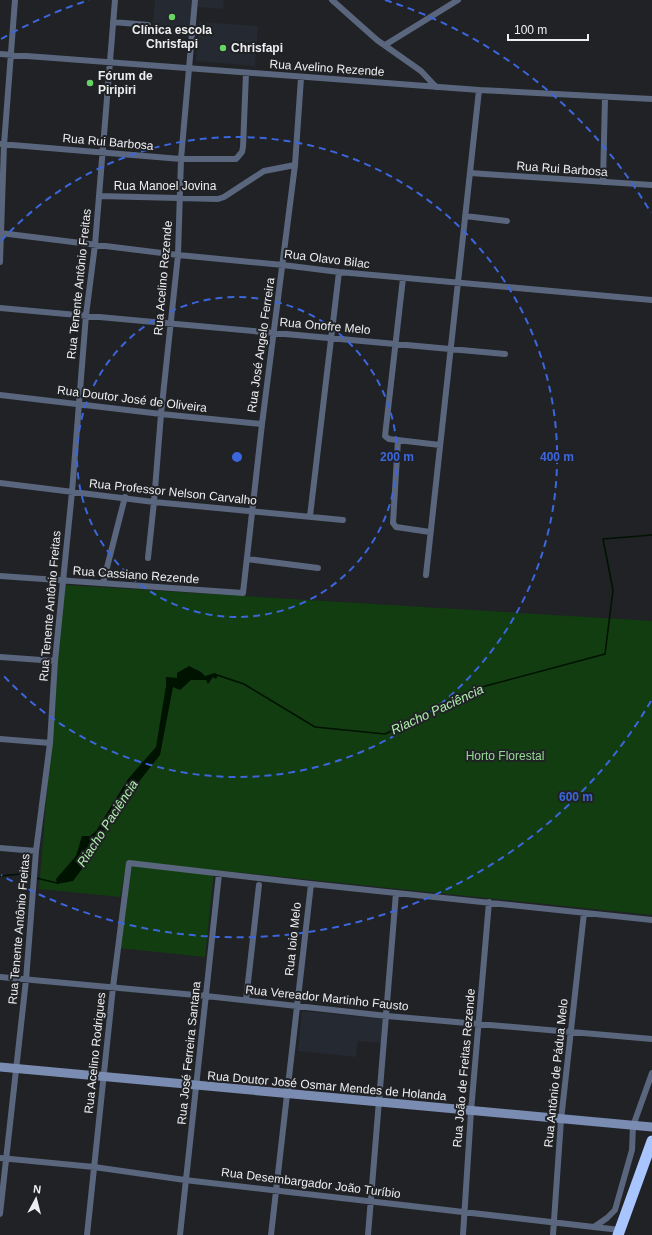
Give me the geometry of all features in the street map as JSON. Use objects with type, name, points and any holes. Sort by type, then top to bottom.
[{"type":"highway","points":[[619,1232],[652,1141]]},
{"type":"street","points":[[0,262],[2,145],[15,0]]},
{"type":"street","name":"Rua Tenente Antônio Freitas","points":[[0,1214],[3,1158],[16,1069],[26,980],[36,851],[50,743],[55,661],[72,492],[86,315],[95,245],[115,0]]},
{"type":"street","name":"Rua Acelino Rezende","points":[[148,558],[154,502],[160,414],[178,255],[181,159],[195,0]]},
{"type":"street","points":[[332,0],[358,24],[421,71],[436,87]]},
{"type":"street","points":[[385,45],[458,0]]},
{"type":"street","points":[[113,22],[148,25]]},
{"type":"street","name":"Rua Avelino Rezende","points":[[0,54],[301,78],[605,98],[652,99]]},
{"type":"street","name":"Rua Rui Barbosa","points":[[2,145],[181,159],[236,159],[242,152],[246,73]]},
{"type":"street","name":"Rua José Angelo Ferreira","points":[[244,590],[262,424],[295,165],[301,78]]},
{"type":"street","points":[[426,575],[479,90]]},
{"type":"street","points":[[603,182],[605,98]]},
{"type":"street","name":"Rua Manoel Jovina","points":[[99,196],[218,199],[264,171],[295,165]]},
{"type":"street","name":"Rua Rui Barbosa","points":[[470,174],[652,185]]},
{"type":"street","points":[[465,216],[507,220]]},
{"type":"street","name":"Rua Olavo Bilac","points":[[1,233],[178,255],[339,272],[459,284],[652,300]]},
{"type":"street","points":[[310,516],[339,272]]},
{"type":"street","points":[[403,278],[394,343],[385,433],[387,438],[440,445]]},
{"type":"street","name":"Rua Onofre Melo","points":[[0,308],[505,354]]},
{"type":"street","name":"Rua Doutor José de Oliveira","points":[[0,395],[160,414],[262,424]]},
{"type":"street","points":[[398,440],[392,521],[396,526],[430,532]]},
{"type":"street","name":"Rua Professor Nelson Carvalho","points":[[0,483],[154,502],[343,520]]},
{"type":"street","points":[[103,583],[125,498]]},
{"type":"street","points":[[247,559],[318,568]]},
{"type":"street","name":"Rua Cassiano Rezende","points":[[0,576],[240,594],[243,593],[244,590]]},
{"type":"street","points":[[0,657],[55,661]]},
{"type":"street","points":[[0,739],[50,743]]},
{"type":"street","points":[[0,848],[36,851]]},
{"type":"street","name":"Rua Acelino Rodrigues","points":[[87,1235],[105,1077],[113,987],[129,863],[219,874]]},
{"type":"street","points":[[219,874],[652,920]]},
{"type":"street","name":"Rua José Ferreira Santana","points":[[180,1235],[185,1180],[198,1085],[219,874]]},
{"type":"street","name":"Rua Ioio Melo","points":[[271,1235],[311,884]]},
{"type":"street","points":[[246,1000],[259,885]]},
{"type":"street","points":[[368,1235],[396,893]]},
{"type":"street","name":"Rua João de Freitas Rezende","points":[[463,1235],[471,1111],[489,902]]},
{"type":"street","name":"Rua Antônio de Pádua Melo","points":[[553,1235],[561,1120],[584,913]]},
{"type":"street","name":"Rua Vereador Martinho Fausto","points":[[0,977],[246,1000],[387,1016],[652,1039]]},
{"type":"street","name":"Rua Doutor José Osmar Mendes de Holanda","points":[[0,1067],[561,1120],[652,1127]]},
{"type":"street","points":[[594,1227],[615,1210],[632,1150],[633,1126],[652,1073]]},
{"type":"street","name":"Rua Desembargador João Turíbio","points":[[3,1158],[94,1167],[185,1180],[594,1227],[619,1232]]},
{"type":"shaded area","name":"Clínica escola Chrisfapi","points":[[155,0],[192,0],[189,37],[152,34]]},
{"type":"shaded area","points":[[198,0],[224,0],[223,9],[198,7]]},
{"type":"shaded area","points":[[199,22],[258,26],[255,66],[196,61]]},
{"type":"shaded area","points":[[302,1011],[384,1019],[381,1043],[358,1041],[356,1057],[298,1051]]},
{"type":"green space","name":"Horto Florestal","points":[[64,585],[652,621],[652,915],[214,870],[205,957],[118,948],[131,860],[127,860],[120,897],[39,889]]},
{"type":"water","points":[[189,666],[201,672],[205,676],[215,673],[218,675],[216,679],[213,677],[208,684],[206,680],[191,680],[180,690],[173,687],[160,755],[130,793],[124,796],[88,861],[73,881],[57,884],[56,879],[76,856],[82,836],[90,836],[96,831],[128,779],[156,747],[166,686],[166,677],[177,678],[177,673]]},
{"type":"waterway","name":"Riacho Paciência","points":[[217,675],[244,684],[315,727],[385,734],[478,688],[605,654],[613,590],[603,539],[652,535]]},
{"type":"waterway","name":"Riacho Paciência","points":[[0,876],[21,874],[32,877]]},
{"type":"waterway","name":"Riacho Paciência","points":[[36,878],[57,883]]},
{"type":"place","name":"Clínica escola Chrisfapi","points":[[172,17]]},
{"type":"place","name":"Chrisfapi","points":[[223,48]]},
{"type":"place","name":"Fórum de Piripiri","points":[[90,83]]}]
